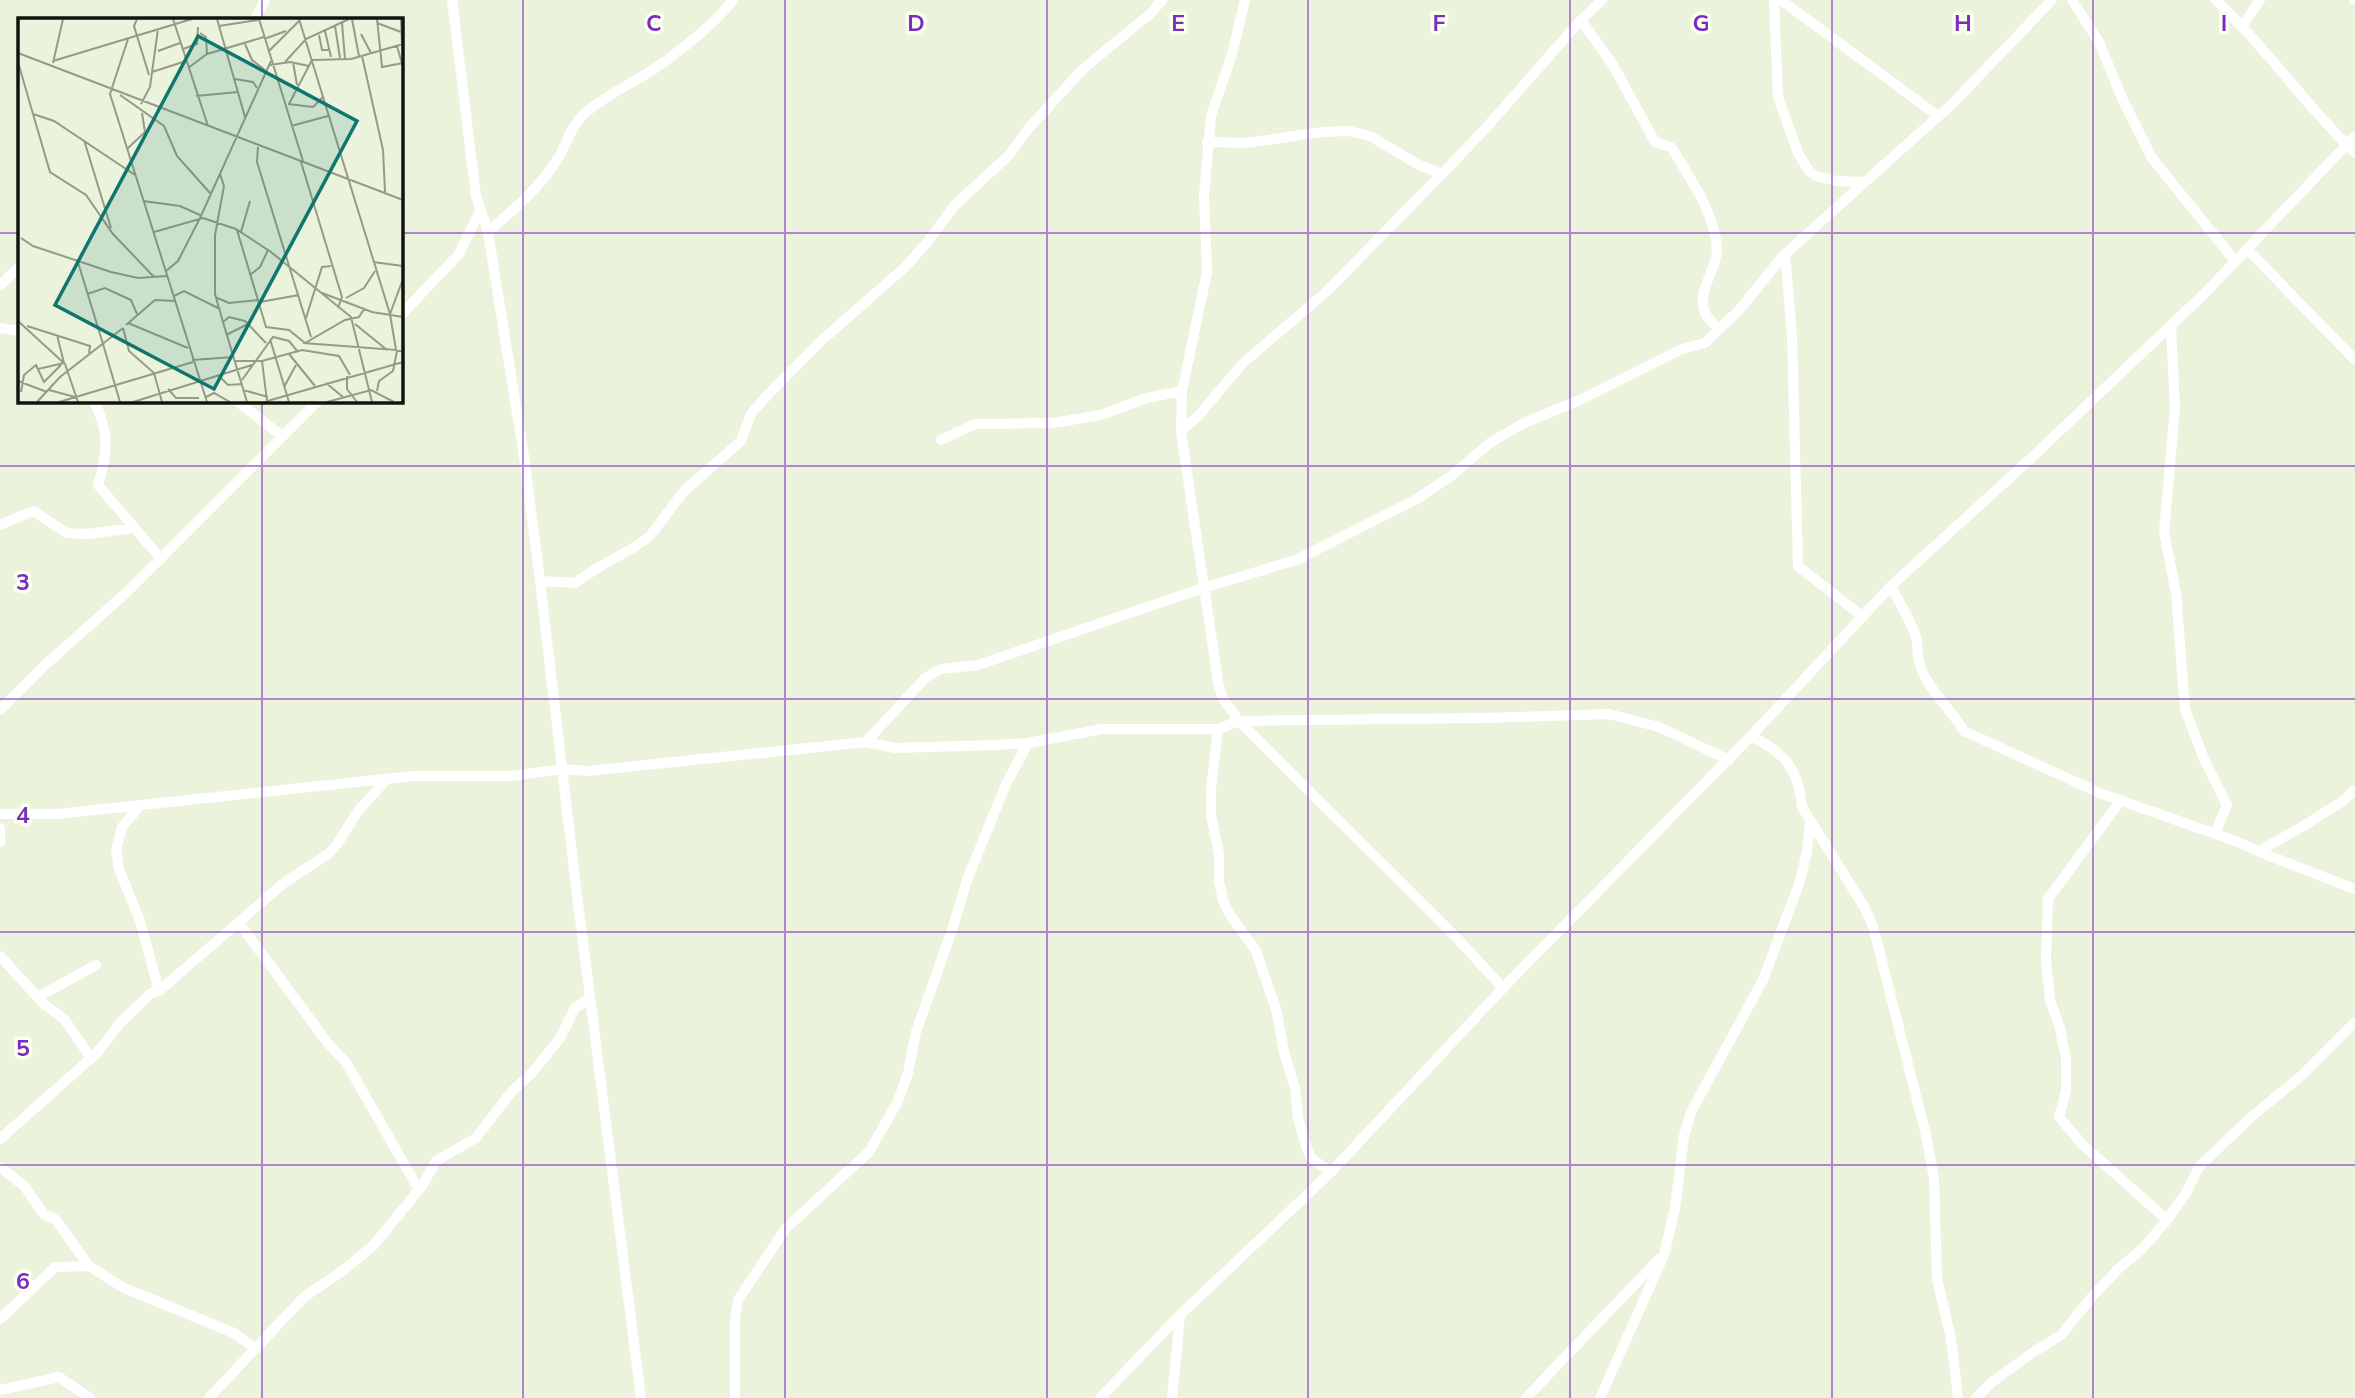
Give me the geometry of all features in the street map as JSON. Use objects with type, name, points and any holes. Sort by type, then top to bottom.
[{"type":"street","points":[[256,18],[265,0]]},
{"type":"street","points":[[452,0],[480,211],[488,232],[525,463],[641,1398]]},
{"type":"street","points":[[488,232],[556,163],[569,132],[580,118],[657,67],[695,38],[733,0]]},
{"type":"street","points":[[540,581],[575,583],[650,536],[684,491],[741,441],[751,414],[761,402],[820,342],[904,268],[955,205],[1009,155],[1028,129],[1083,69],[1151,13],[1162,0]]},
{"type":"street","points":[[1245,0],[1232,54],[1211,116],[1205,195],[1207,272],[1182,391],[1181,432],[1218,682],[1223,699],[1239,721],[1454,935],[1503,988]]},
{"type":"street","points":[[1774,0],[1778,97],[1798,153],[1816,177],[1865,182]]},
{"type":"street","points":[[1781,0],[1938,116]]},
{"type":"street","points":[[866,743],[933,672],[978,665],[1203,588],[1296,560],[1417,499],[1451,476],[1491,442],[1524,423],[1580,400],[1682,349],[1705,342],[1740,309],[1785,254],[1938,116],[2052,0]]},
{"type":"street","points":[[2072,0],[2099,42],[2122,98],[2152,158],[2235,261]]},
{"type":"street","points":[[2216,0],[2243,25],[2305,101],[2355,153]]},
{"type":"street","points":[[2243,25],[2260,0]]},
{"type":"street","points":[[1181,432],[1243,363],[1325,293],[1484,131],[1596,2]]},
{"type":"street","points":[[1581,20],[1613,65],[1656,142],[1671,148],[1675,153],[1711,218],[1717,249],[1715,267],[1703,293],[1705,313],[1719,329]]},
{"type":"street","points":[[1207,142],[1247,143],[1322,132],[1349,131],[1370,136],[1419,165],[1442,174]]},
{"type":"street","points":[[1100,1398],[1180,1315],[1331,1172],[1503,988],[1729,760],[1891,586],[2171,326],[2355,136]]},
{"type":"street","points":[[402,314],[459,254],[480,211]]},
{"type":"street","points":[[2247,249],[2355,360]]},
{"type":"street","points":[[1785,254],[1792,335],[1798,566],[1863,617]]},
{"type":"street","points":[[0,285],[18,268]]},
{"type":"street","points":[[2171,326],[2175,408],[2164,533],[2176,593],[2185,709],[2204,759],[2227,805],[2215,833]]},
{"type":"street","points":[[0,328],[18,331]]},
{"type":"street","points":[[941,440],[975,424],[1052,423],[1101,415],[1146,398],[1182,391]]},
{"type":"street","points":[[94,402],[104,421],[105,461],[98,485],[161,559]]},
{"type":"street","points":[[238,402],[282,436]]},
{"type":"street","points":[[0,710],[161,559],[317,402]]},
{"type":"street","points":[[0,525],[33,512],[67,533],[88,534],[135,528]]},
{"type":"street","points":[[1891,586],[1917,639],[1916,650],[1921,669],[1935,693],[1964,731],[2102,794],[2215,833],[2355,890]]},
{"type":"street","points":[[0,814],[50,815],[387,779],[454,775],[512,776],[562,769],[588,771],[866,743],[895,748],[1028,743],[1102,729],[1218,729],[1239,721],[1457,719],[1609,714],[1659,727],[1729,760]]},
{"type":"street","points":[[1218,729],[1211,815],[1219,854],[1219,881],[1223,900],[1229,914],[1256,951],[1276,1009],[1285,1056],[1295,1088],[1298,1118],[1311,1158],[1331,1172]]},
{"type":"street","points":[[1751,736],[1773,747],[1791,766],[1800,790],[1802,807],[1873,926],[1934,1178],[1937,1279],[1951,1338],[1958,1398]]},
{"type":"street","points":[[734,1398],[735,1318],[738,1300],[786,1228],[869,1152],[898,1101],[908,1073],[916,1032],[967,880],[1006,784],[1028,743]]},
{"type":"street","points":[[0,1139],[91,1058],[120,1023],[152,993],[159,991],[285,882],[333,849],[358,811],[387,779]]},
{"type":"street","points":[[2267,856],[2264,848],[2343,801],[2355,790]]},
{"type":"street","points":[[2121,800],[2048,899],[2046,960],[2050,1000],[2060,1028],[2066,1059],[2066,1091],[2060,1117],[2102,1163],[2167,1220]]},
{"type":"street","points":[[141,805],[122,827],[116,850],[119,869],[140,921],[159,991]]},
{"type":"street","points":[[1600,1398],[1664,1255],[1675,1208],[1684,1136],[1691,1112],[1763,980],[1799,884],[1807,852],[1810,821]]},
{"type":"street","points":[[0,828],[0,842]]},
{"type":"street","points":[[239,923],[327,1042],[347,1064],[419,1190]]},
{"type":"street","points":[[0,956],[38,997],[65,1020],[91,1058]]},
{"type":"street","points":[[38,997],[96,965]]},
{"type":"street","points":[[209,1398],[304,1297],[373,1246],[419,1190],[436,1161],[476,1138],[512,1091],[532,1073],[560,1038],[575,1008],[590,998]]},
{"type":"street","points":[[1976,1398],[1992,1382],[2061,1335],[2091,1298],[2117,1270],[2142,1249],[2167,1220],[2186,1193],[2199,1167],[2250,1118],[2300,1077],[2355,1022]]},
{"type":"street","points":[[0,1167],[24,1186],[44,1214],[56,1220],[89,1266],[124,1288],[234,1333],[256,1349]]},
{"type":"street","points":[[1526,1398],[1664,1255]]},
{"type":"street","points":[[0,1318],[55,1267],[89,1266]]},
{"type":"street","points":[[1172,1398],[1180,1315]]},
{"type":"street","points":[[0,1390],[59,1377],[90,1398]]},
{"type":"street","points":[[219,1389],[226,1398]]}]
